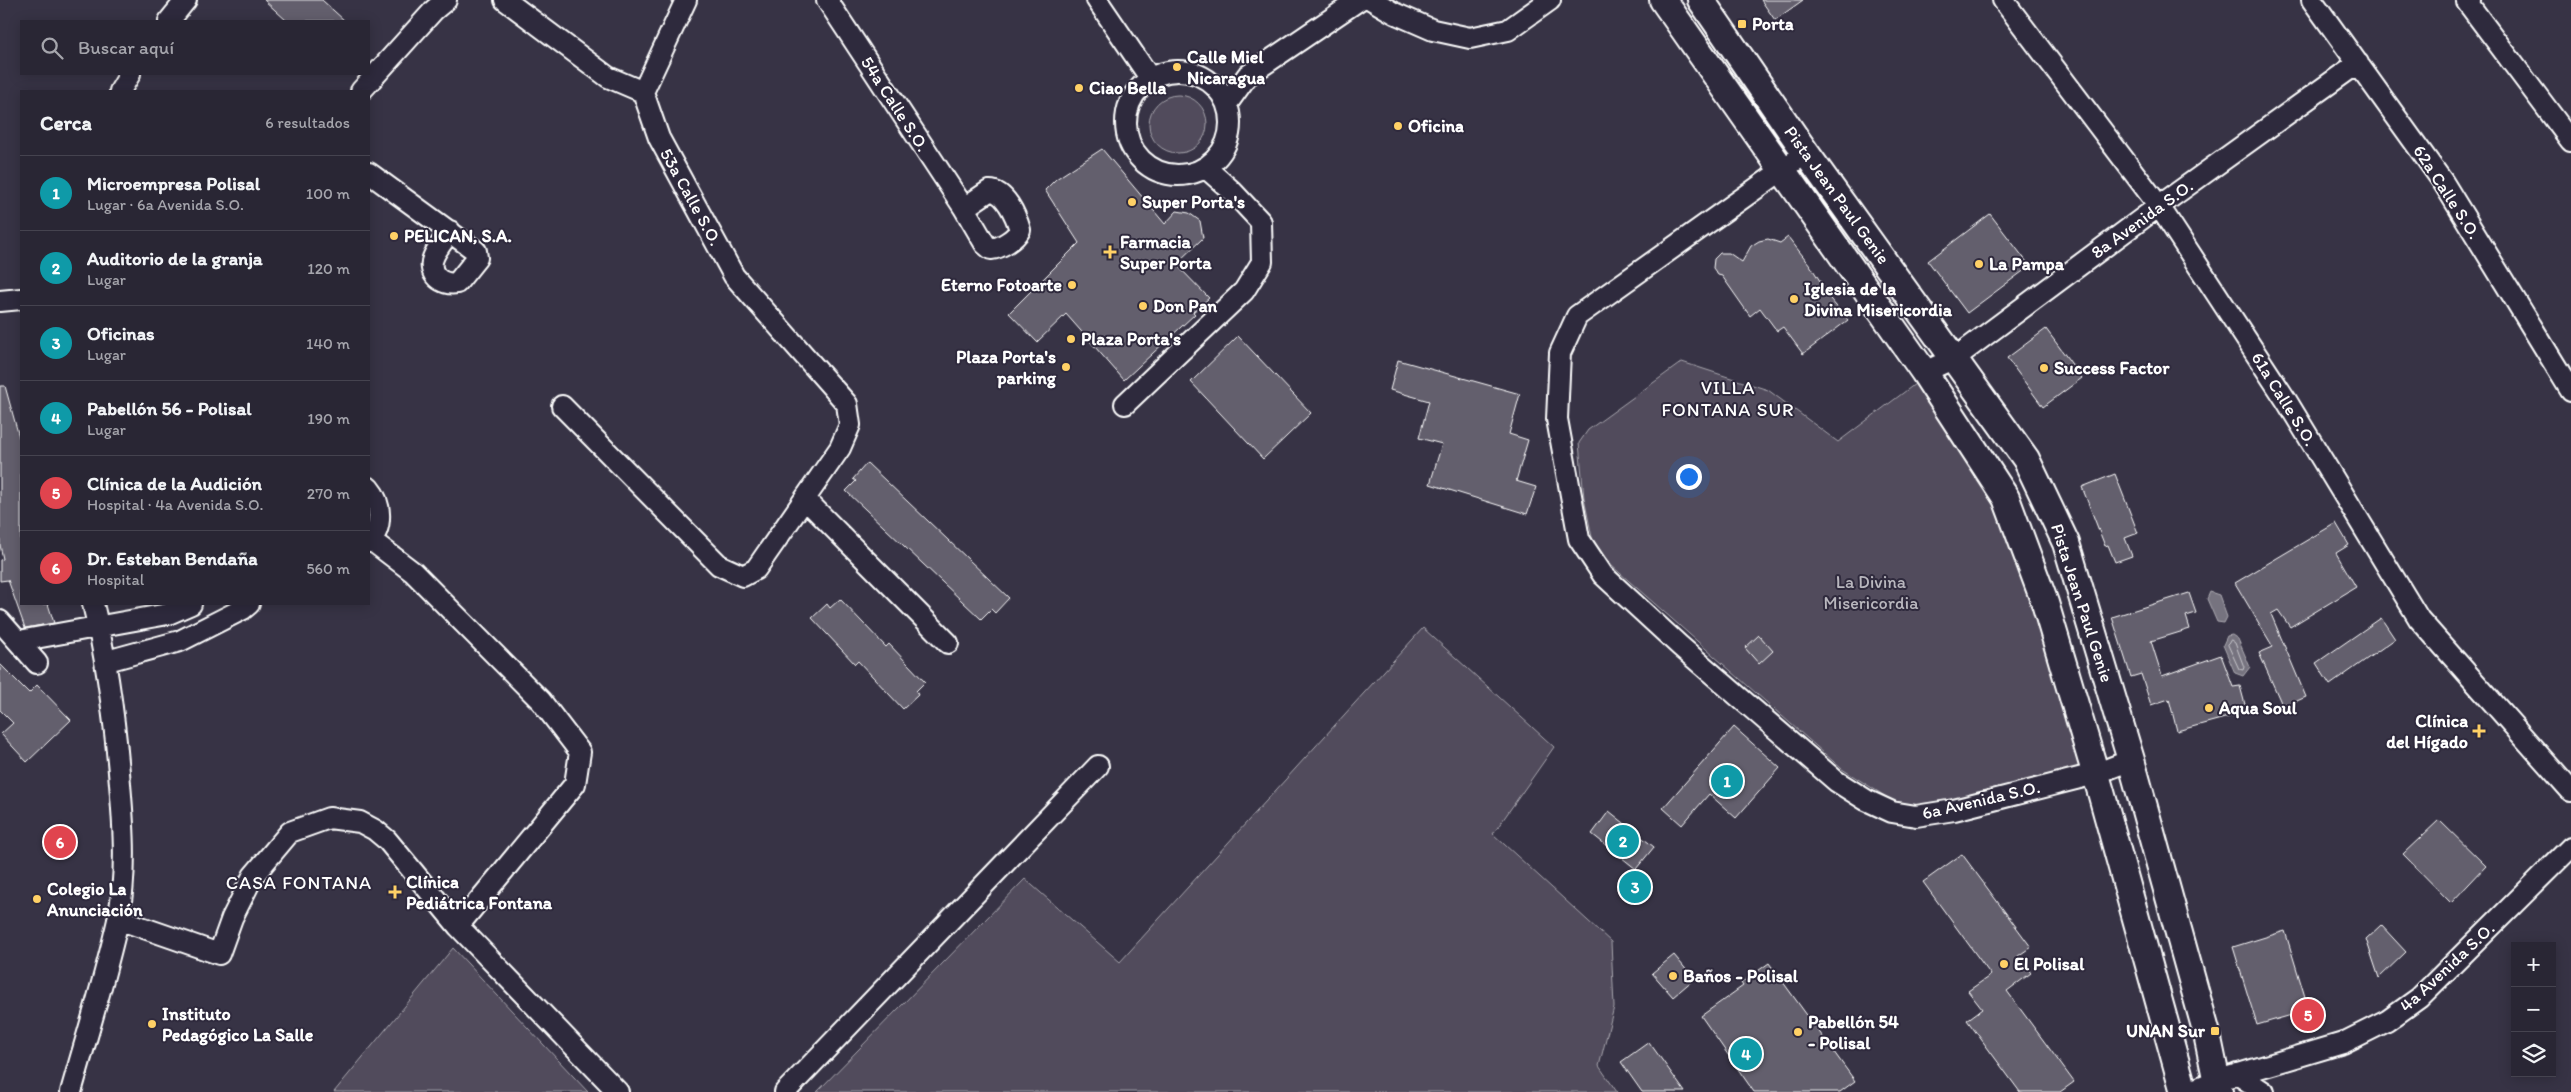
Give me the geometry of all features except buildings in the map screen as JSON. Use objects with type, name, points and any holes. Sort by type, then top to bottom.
[{"type":"main road","name":"Pista Jean Paul Genie","points":[[1664,0],[1924,372],[2006,498],[2045,603],[2186,1092]]},
{"type":"main road","name":"Pista Jean Paul Genie","points":[[1701,0],[1806,153],[2026,459],[2066,543],[2131,760],[2207,1034],[2224,1082]]},
{"type":"street","points":[[170,20],[186,0]]},
{"type":"street","points":[[361,90],[434,10],[446,0]]},
{"type":"street","points":[[505,0],[608,77],[643,92],[686,0]]},
{"type":"street","name":"54a Calle S.O.","points":[[827,0],[964,208]]},
{"type":"street","points":[[1097,0],[1150,78]]},
{"type":"street","points":[[1227,104],[1248,76],[1359,0]]},
{"type":"street","points":[[1372,0],[1394,13],[1433,30],[1470,38],[1508,30],[1550,0]]},
{"type":"street","name":"61a Calle S.O.","points":[[2003,0],[2159,206],[2286,400],[2419,619],[2571,791]]},
{"type":"street","name":"62a Calle S.O.","points":[[2312,0],[2443,182],[2571,391]]},
{"type":"street","points":[[2470,0],[2467,2],[2571,141]]},
{"type":"street","name":"8a Avenida S.O.","points":[[1924,372],[1955,358],[2159,206],[2358,63]]},
{"type":"street","points":[[1185,71],[1203,77],[1217,88],[1227,104],[1231,122],[1228,140],[1219,156],[1206,168],[1189,175],[1171,176],[1153,170],[1139,158],[1129,143],[1125,125],[1128,107],[1137,91],[1150,78],[1167,72],[1185,71]]},
{"type":"street","points":[[121,90],[129,75]]},
{"type":"street","name":"53a Calle S.O.","points":[[643,92],[659,138],[734,276],[847,404],[850,426],[840,448],[805,499]]},
{"type":"street","name":"6a Avenida S.O.","points":[[1806,153],[1577,316],[1560,353],[1557,419],[1579,539],[1603,576],[1680,646],[1836,781],[1866,800],[1892,812],[1916,816],[1954,810],[2095,774],[2131,760]]},
{"type":"street","points":[[1125,404],[1223,313],[1244,291],[1262,262],[1260,222],[1232,191],[1206,168]]},
{"type":"street","points":[[370,174],[450,231]]},
{"type":"street","points":[[0,301],[20,299]]},
{"type":"street","points":[[562,406],[719,565],[743,576],[756,568],[805,499],[948,644]]},
{"type":"street","points":[[370,489],[376,497],[380,512],[379,524],[370,541],[413,572],[540,701],[580,752],[575,784],[458,926]]},
{"type":"street","points":[[71,1092],[118,919],[123,879],[124,833],[115,714],[107,661],[94,605]]},
{"type":"street","points":[[19,641],[100,628],[168,614],[189,605]]},
{"type":"street","points":[[107,661],[180,641],[247,605]]},
{"type":"street","points":[[0,621],[36,663]]},
{"type":"street","points":[[785,1092],[1098,766]]},
{"type":"street","points":[[118,919],[218,954],[232,918],[253,876],[290,832],[329,818],[360,822],[375,830],[387,840],[458,926],[618,1092]]},
{"type":"street","name":"4a Avenida S.O.","points":[[2186,1092],[2224,1082],[2343,1043],[2387,1021],[2419,998],[2571,847]]},
{"type":"street","points":[[2224,1082],[2264,1092]]},
{"type":"green space","points":[[1172,95],[1184,95],[1199,103],[1207,118],[1207,130],[1199,145],[1184,153],[1172,153],[1157,145],[1149,130],[1149,118],[1157,103]]},
{"type":"green space","name":"La Divina Misericordia","points":[[1682,362],[1768,390],[1838,442],[1919,381],[2000,501],[2084,766],[1919,808],[1896,803],[1842,769],[1612,566],[1593,542],[1584,498],[1579,443],[1588,430]]},
{"type":"green space","points":[[1423,628],[1554,747],[1493,834],[1611,942],[1614,1007],[1599,1066],[1617,1092],[817,1092],[1025,879],[1120,962]]},
{"type":"green space","points":[[453,948],[588,1092],[334,1092]]},
{"type":"water","points":[[2210,592],[2219,595],[2227,617],[2224,623],[2217,622],[2207,599]]},
{"type":"water","points":[[2232,635],[2238,639],[2250,667],[2243,676],[2235,673],[2223,645],[2227,636]]},
{"type":"place","name":"Porta","points":[[1742,24]]},
{"type":"place","name":"Calle Miel Nicaragua","points":[[1177,67]]},
{"type":"place","name":"Ciao Bella","points":[[1079,88]]},
{"type":"place","name":"Oficina","points":[[1398,126]]},
{"type":"place","name":"Super Porta's","points":[[1132,202]]},
{"type":"place","name":"PELICAN, S.A.","points":[[394,236]]},
{"type":"place","name":"Farmacia Super Porta","points":[[1110,252]]},
{"type":"place","name":"La Pampa","points":[[1979,264]]},
{"type":"place","name":"Eterno Fotoarte","points":[[1072,285]]},
{"type":"place","name":"Iglesia de la Divina Misericordia","points":[[1794,299]]},
{"type":"place","name":"Don Pan","points":[[1143,306]]},
{"type":"place","name":"Plaza Porta's","points":[[1071,339]]},
{"type":"place","name":"Plaza Porta's parking","points":[[1066,367]]},
{"type":"place","name":"Success Factor","points":[[2044,368]]},
{"type":"place","name":"Aqua Soul","points":[[2209,708]]},
{"type":"place","name":"Clínica del Hígado","points":[[2479,731]]},
{"type":"place","name":"Microempresa Polisal","points":[[1727,781]]},
{"type":"place","name":"Auditorio de la granja","points":[[1623,841]]},
{"type":"place","name":"Dr. Esteban Bendaña","points":[[60,842]]},
{"type":"place","name":"Oficinas","points":[[1635,887]]},
{"type":"place","name":"Clínica Pediátrica Fontana","points":[[395,892]]},
{"type":"place","name":"Colegio La Anunciación","points":[[37,899]]},
{"type":"place","name":"El Polisal","points":[[2004,964]]},
{"type":"place","name":"Baños - Polisal","points":[[1673,976]]},
{"type":"place","name":"Clínica de la Audición","points":[[2308,1015]]},
{"type":"place","name":"Instituto Pedagógico La Salle","points":[[152,1024]]},
{"type":"place","name":"UNAN Sur","points":[[2215,1031]]},
{"type":"place","name":"Pabellón 54 - Polisal","points":[[1798,1032]]},
{"type":"place","name":"Pabellón 56 - Polisal","points":[[1746,1054]]},
{"type":"district","name":"VILLA FONTANA SUR","points":[[1728,398]]},
{"type":"district","name":"CASA FONTANA","points":[[299,882]]}]
